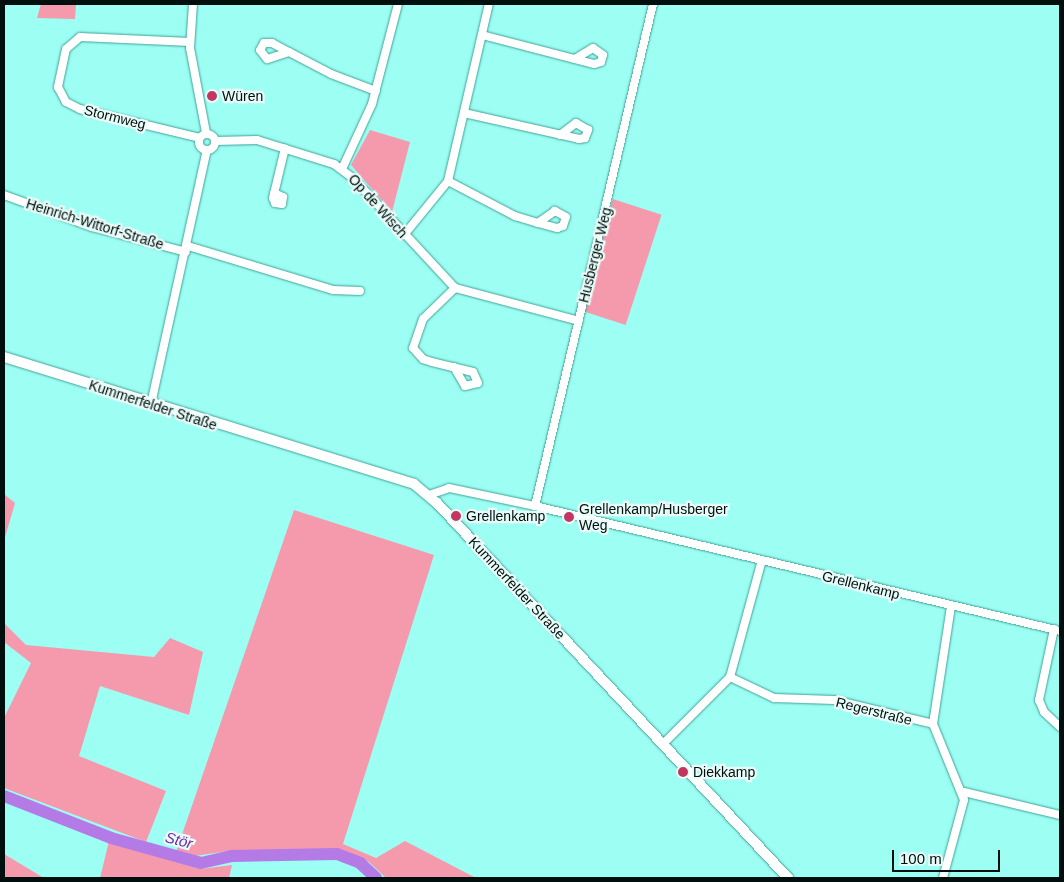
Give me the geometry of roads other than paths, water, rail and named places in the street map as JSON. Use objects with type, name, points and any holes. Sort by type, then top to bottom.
[{"type":"street","points":[[194,4],[190,42],[203,136],[201,146],[207,150]]},
{"type":"street","points":[[342,168],[376,91],[398,4]]},
{"type":"street","points":[[404,235],[448,181],[489,4]]},
{"type":"street","name":"Husberger Weg","points":[[535,506],[653,4]]},
{"type":"street","points":[[482,35],[575,59]]},
{"type":"street","name":"Stormweg","points":[[190,42],[80,36],[64,53],[58,87],[66,102],[80,109],[203,136]]},
{"type":"street","points":[[289,52],[376,91]]},
{"type":"street","points":[[464,113],[560,135]]},
{"type":"street","points":[[151,404],[187,249],[207,150],[215,141],[203,136]]},
{"type":"street","name":"Op de Wisch","points":[[215,141],[249,139],[285,148],[342,168],[455,288]]},
{"type":"street","points":[[274,193],[285,148]]},
{"type":"street","points":[[448,181],[502,211],[538,223]]},
{"type":"street","name":"Heinrich-Wittorf-Straße","points":[[4,195],[92,227],[187,249],[333,290],[360,291]]},
{"type":"street","points":[[454,367],[423,359],[413,348],[422,319],[455,288],[579,321]]},
{"type":"street","name":"Kummerfelder Straße","points":[[4,357],[151,404],[401,477],[429,495],[788,878]]},
{"type":"street","name":"Grellenkamp","points":[[429,495],[449,488],[535,506],[1057,630]]},
{"type":"street","points":[[663,744],[730,677],[762,560]]},
{"type":"street","points":[[943,878],[964,792],[933,724],[952,606]]},
{"type":"street","points":[[1057,630],[1039,700],[1044,712],[1060,727]]},
{"type":"street","name":"Regerstraße","points":[[730,677],[774,698],[834,700],[933,724]]},
{"type":"street","points":[[964,792],[1060,815]]},
{"type":"waterway","name":"Stör","points":[[4,796],[111,838],[201,863],[232,856],[337,854],[360,863],[376,878]]},
{"type":"place","name":"Würen","points":[[212,96]]},
{"type":"place","name":"Grellenkamp","points":[[456,516]]},
{"type":"place","name":"Grellenkamp/Husberger Weg","points":[[569,517]]},
{"type":"place","name":"Diekkamp","points":[[683,772]]}]
